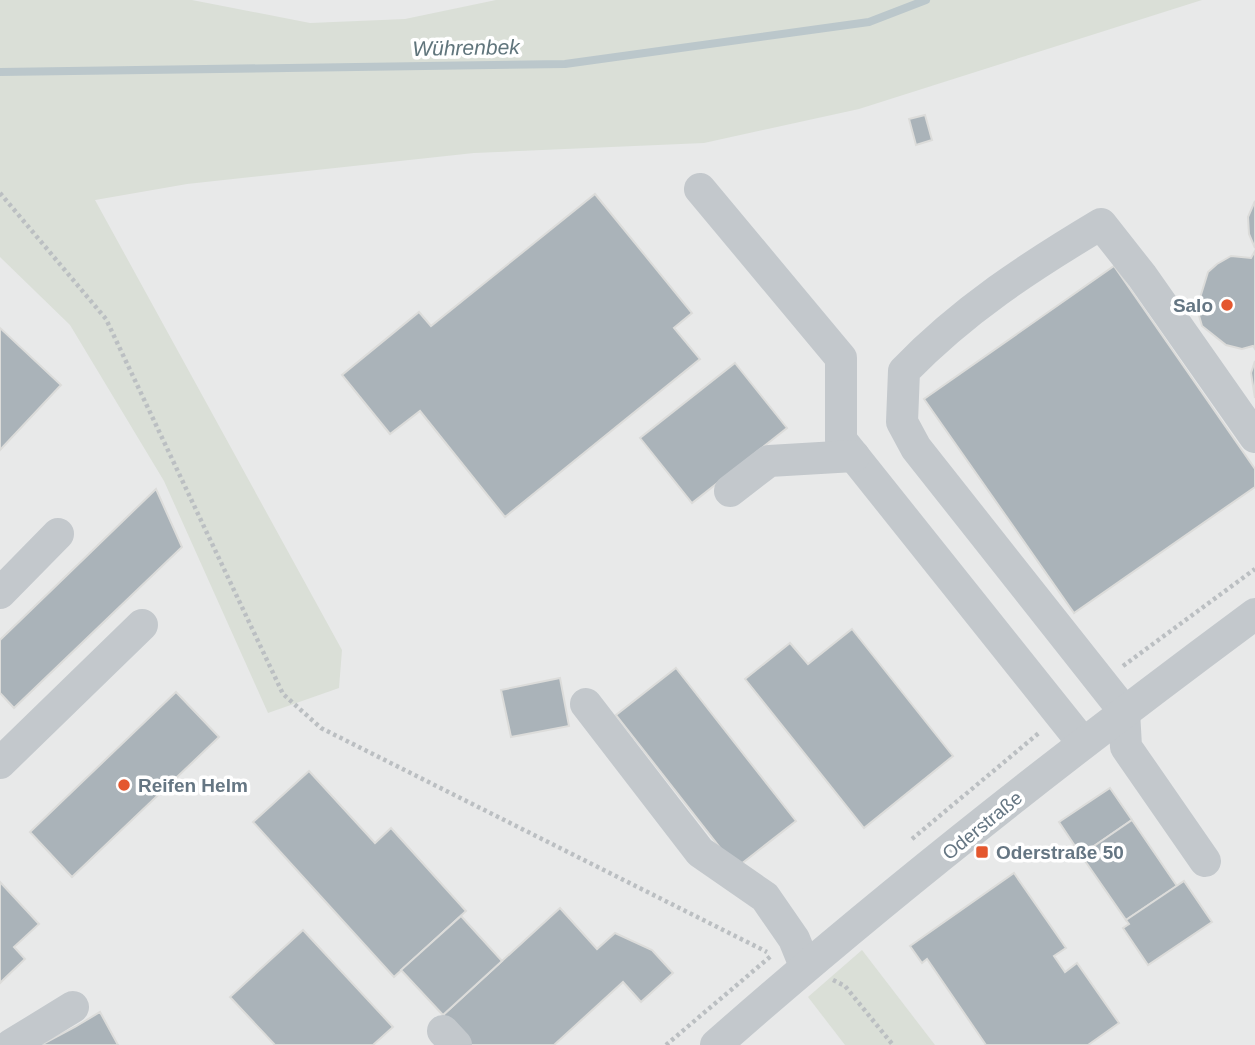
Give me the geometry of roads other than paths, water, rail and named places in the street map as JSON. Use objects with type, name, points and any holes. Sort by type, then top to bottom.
[{"type":"street","points":[[700,189],[841,358],[841,440],[1083,743]]},
{"type":"street","points":[[1205,861],[1126,747],[1124,711],[916,448],[902,422],[904,371],[926,349],[1019,272],[1101,223],[1142,276],[1255,437]]},
{"type":"street","points":[[730,491],[769,461],[854,456]]},
{"type":"street","points":[[0,593],[58,534]]},
{"type":"street","name":"Oderstraße","points":[[716,1045],[806,966],[1083,743],[1255,614]]},
{"type":"street","points":[[0,763],[142,625]]},
{"type":"street","points":[[586,704],[700,852],[765,897],[794,939],[806,966]]},
{"type":"street","points":[[11,1045],[73,1007]]},
{"type":"waterway","name":"Wührenbek","points":[[0,72],[565,64],[869,22],[926,0]]},
{"type":"place","name":"Salo","points":[[1227,305]]},
{"type":"place","name":"Reifen Helm","points":[[124,785]]},
{"type":"place","name":"Oderstraße 50","points":[[982,852]]}]
